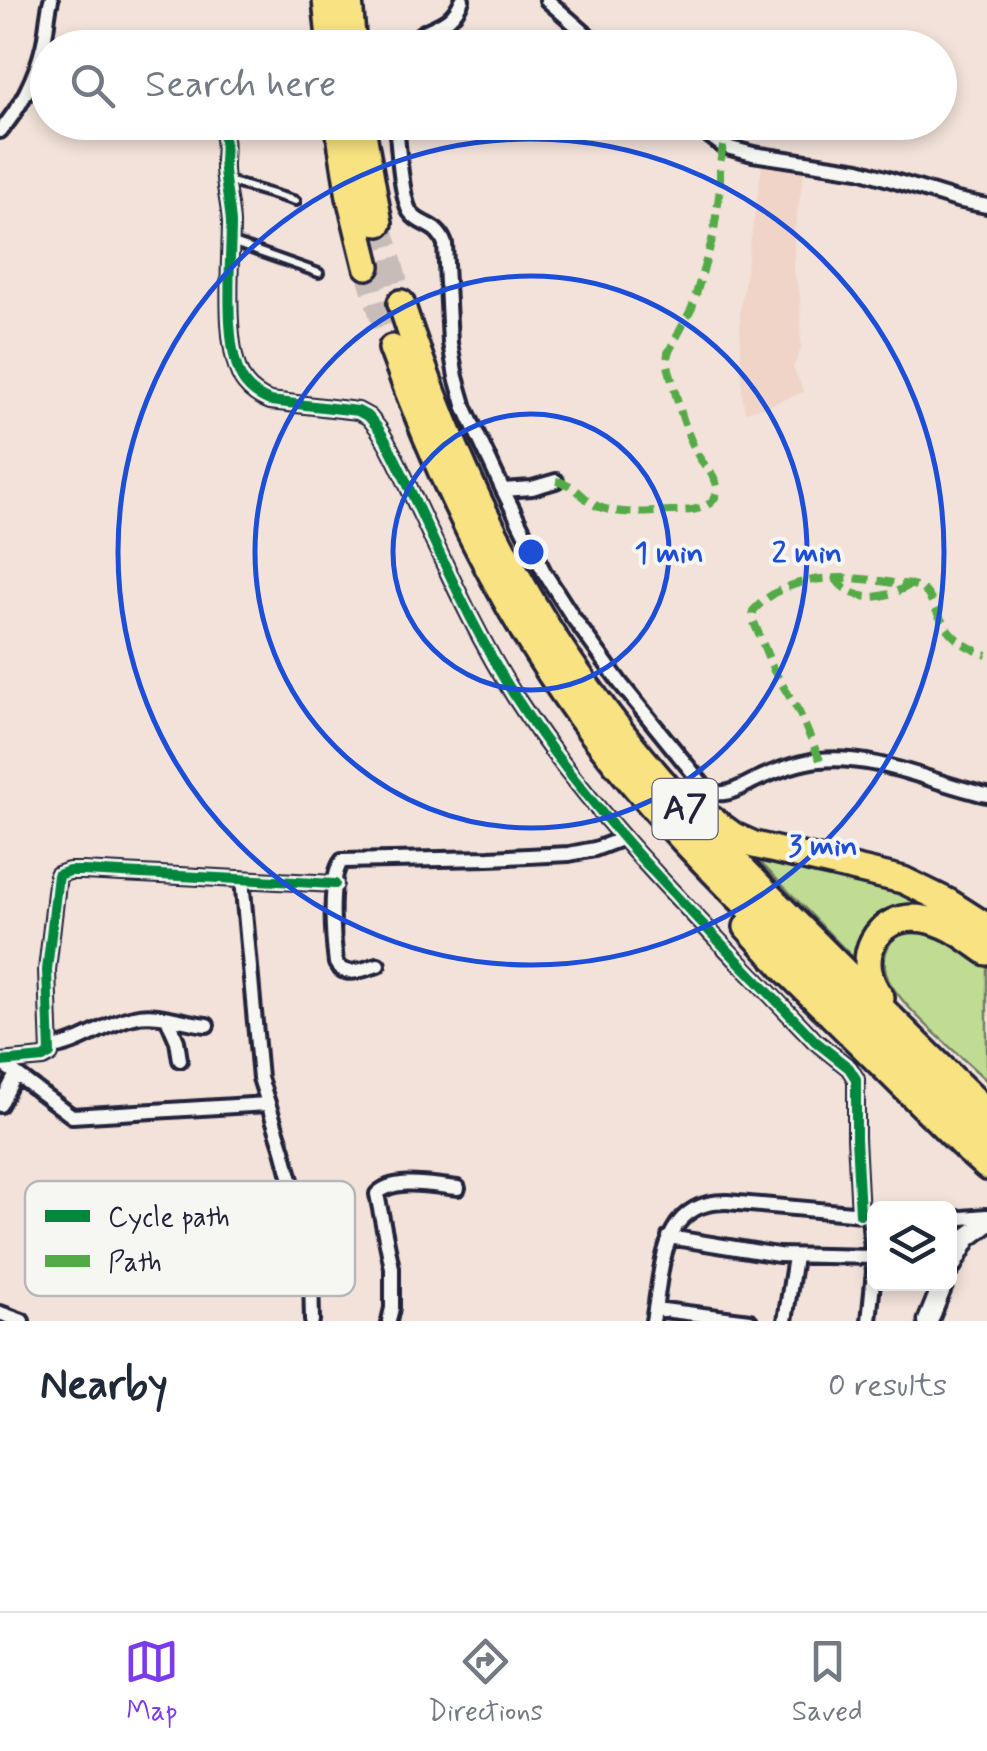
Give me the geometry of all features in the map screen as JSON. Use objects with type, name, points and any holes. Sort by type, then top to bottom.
[{"type":"highway","points":[[326,0],[328,30]]},
{"type":"highway","points":[[349,0],[352,30]]},
{"type":"highway","points":[[341,140],[367,266]]},
{"type":"highway","points":[[364,140],[379,224]]},
{"type":"highway","name":"Α7","points":[[401,303],[437,406],[486,515],[600,724],[653,806],[700,858],[987,1141]]},
{"type":"highway","name":"Α7","points":[[392,348],[434,457],[482,557],[537,652],[600,724],[987,1112]]},
{"type":"highway","points":[[600,724],[734,836],[792,856],[902,880],[948,902],[987,927]]},
{"type":"highway","points":[[600,724],[610,763],[775,958],[987,1166]]},
{"type":"highway","points":[[932,1060],[872,984],[867,956],[874,938],[893,923],[928,919],[955,930],[987,952]]},
{"type":"street","points":[[47,30],[50,0]]},
{"type":"street","points":[[429,30],[454,16],[462,0]]},
{"type":"street","points":[[547,0],[581,30]]},
{"type":"street","points":[[0,131],[30,83]]},
{"type":"street","points":[[225,140],[230,218],[228,286],[240,374],[247,386],[270,401],[358,412],[378,428],[494,662],[546,742],[624,838],[815,1040],[849,1068],[857,1086],[856,1138],[867,1209]]},
{"type":"street","points":[[398,140],[408,209],[438,231],[445,244],[450,343],[460,394],[503,490],[544,572],[587,639],[703,785],[721,794],[795,765],[843,759],[987,795]]},
{"type":"street","points":[[716,140],[754,154],[859,170],[987,206]]},
{"type":"street","points":[[503,490],[556,481]]},
{"type":"street","points":[[378,965],[347,972],[337,966],[334,884],[337,865],[342,861],[569,854],[595,850],[624,838]]},
{"type":"street","points":[[0,1062],[46,1058],[50,1054],[48,957],[58,875],[82,870],[334,884]]},
{"type":"street","points":[[242,879],[258,1060],[292,1181]]},
{"type":"street","points":[[50,1048],[132,1017],[154,1015],[207,1026]]},
{"type":"street","points":[[167,1018],[177,1040],[180,1060]]},
{"type":"street","points":[[0,1062],[75,1117],[268,1104]]},
{"type":"street","points":[[0,1105],[16,1074]]},
{"type":"street","points":[[389,1321],[392,1268],[377,1194],[384,1188],[404,1185],[458,1188]]},
{"type":"street","points":[[750,1321],[654,1315],[669,1237],[682,1217],[710,1202],[867,1215]]},
{"type":"street","points":[[957,1221],[987,1221]]},
{"type":"street","points":[[957,1254],[964,1241],[987,1221]]},
{"type":"street","points":[[957,1231],[964,1241]]},
{"type":"street","points":[[669,1237],[795,1257],[867,1257]]},
{"type":"street","points":[[785,1321],[795,1257]]},
{"type":"street","points":[[869,1321],[874,1291]]},
{"type":"street","points":[[928,1321],[940,1291]]},
{"type":"street","points":[[0,1314],[22,1321]]},
{"type":"lane","points":[[226,181],[296,200]]},
{"type":"lane","points":[[230,241],[319,273]]},
{"type":"shaded area","points":[[763,160],[805,167],[794,231],[801,349],[793,368],[804,392],[745,412],[740,311]]},
{"type":"green space","points":[[757,859],[816,875],[882,886],[939,906],[904,905],[877,918],[862,937],[866,971]]},
{"type":"green space","points":[[917,926],[987,958],[987,1081],[918,1017],[888,979],[888,946],[900,933]]},
{"type":"tunnel","points":[[379,223],[401,303]]},
{"type":"tunnel","points":[[367,266],[392,348]]},
{"type":"marked path","points":[[556,481],[570,486],[595,505],[619,512],[692,510],[715,498],[716,482],[689,434],[667,362],[692,308],[713,237],[723,146]]},
{"type":"marked path","points":[[835,578],[851,592],[870,597],[910,585]]},
{"type":"marked path","points":[[820,760],[799,712],[774,671],[753,620],[753,611],[767,598],[818,579],[913,585],[927,594],[956,638],[987,655]]},
{"type":"cycle path","points":[[224,140],[231,223],[230,329],[245,383],[270,401],[358,411],[378,428],[478,631],[548,745],[657,876],[856,1079],[860,1214]]},
{"type":"cycle path","points":[[0,1062],[50,1054],[47,970],[58,875],[83,871],[335,884]]}]
